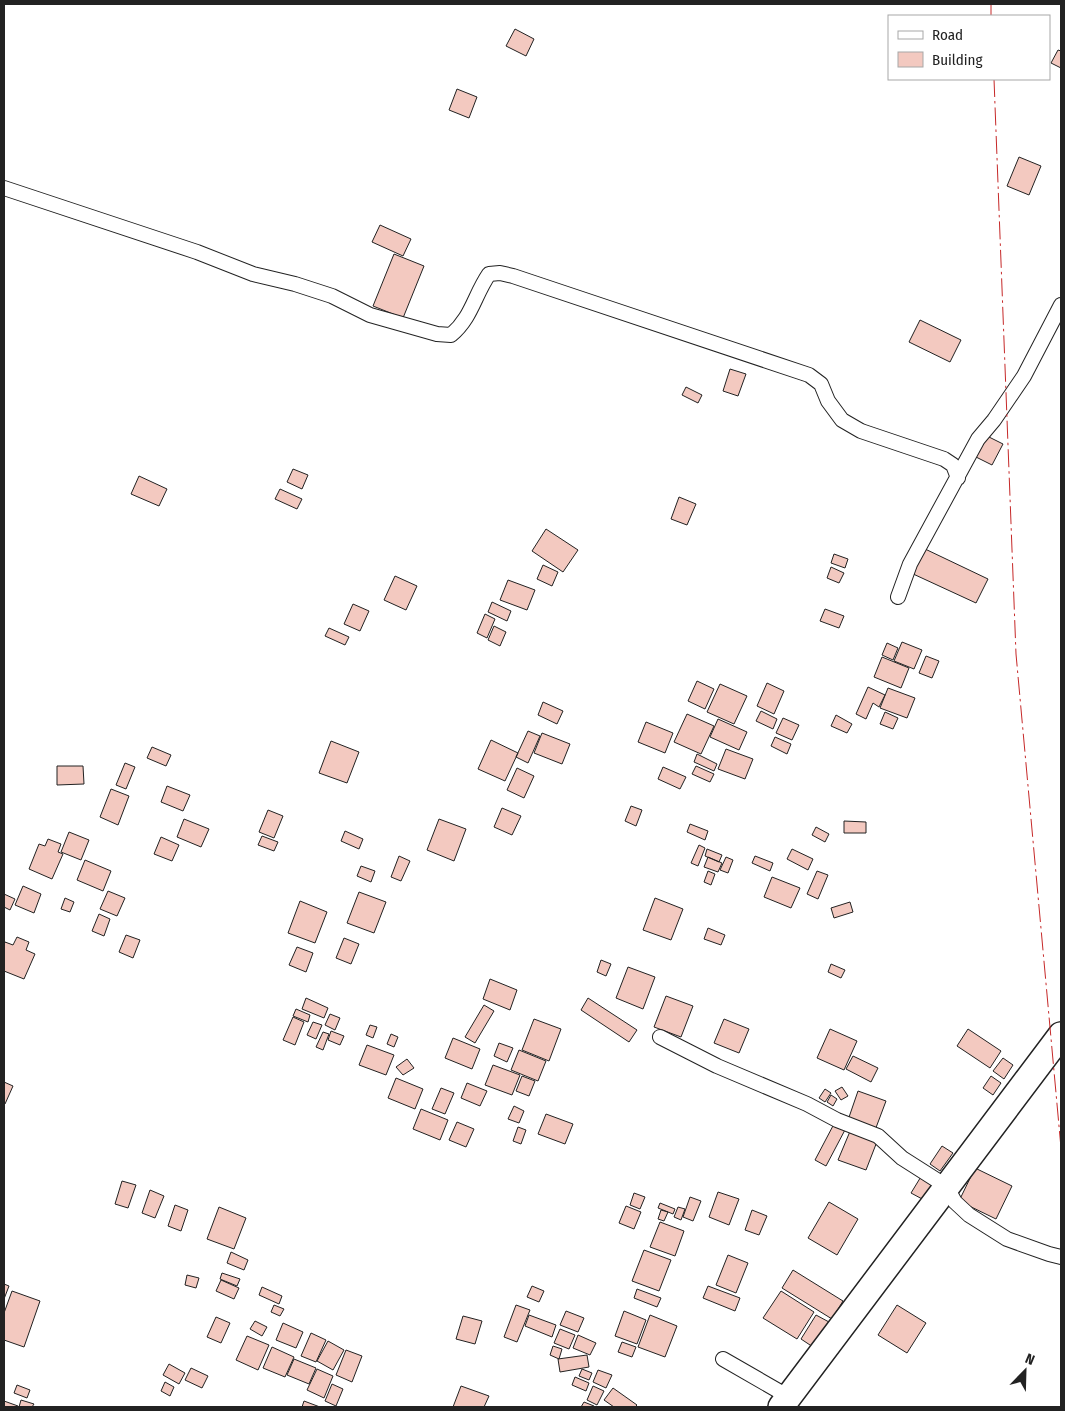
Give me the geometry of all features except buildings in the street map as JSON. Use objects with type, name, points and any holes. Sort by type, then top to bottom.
[{"type":"highway","points":[[785,1402],[1061,1035]]},
{"type":"street","points":[[4,188],[197,252],[253,274],[295,284],[332,296],[370,315],[437,334],[451,335],[466,320],[481,286],[489,274],[500,273],[513,276],[809,375],[821,384],[828,400],[842,420],[860,431],[944,458],[954,465],[958,478]]},
{"type":"street","points":[[898,597],[910,564],[978,439],[994,420],[1024,376],[1061,305]]},
{"type":"street","points":[[660,1037],[718,1066],[807,1104],[837,1120],[878,1136],[902,1158],[946,1186],[955,1202],[969,1215],[1007,1239],[1061,1257]]},
{"type":"street","points":[[723,1359],[785,1402]]},
{"type":"power","points":[[991,4],[991,15]]},
{"type":"power","points":[[994,80],[1016,654],[1061,1148]]}]
